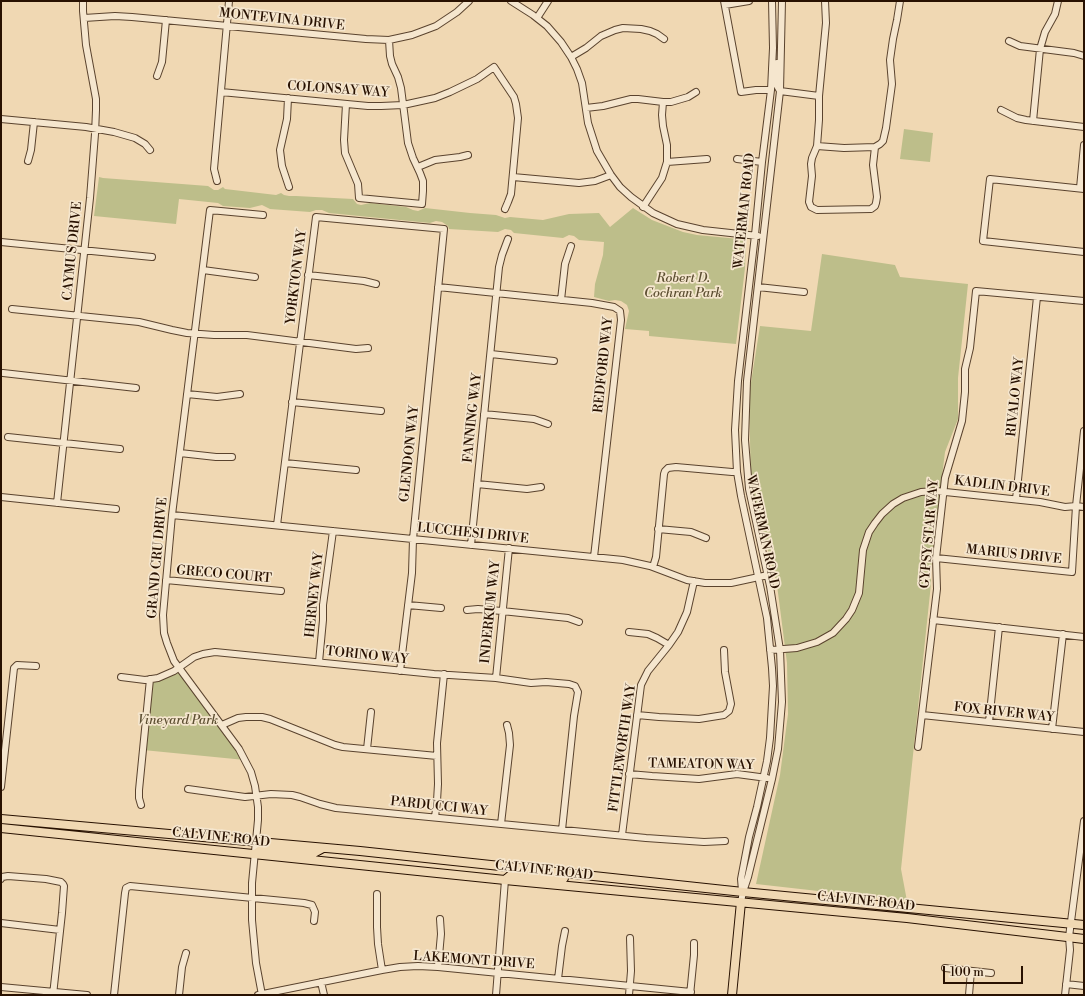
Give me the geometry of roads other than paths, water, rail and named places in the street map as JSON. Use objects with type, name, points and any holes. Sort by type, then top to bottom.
[{"type":"main road","name":"CALVINE ROAD","points":[[1,819],[324,848],[743,892],[1084,925]]},
{"type":"main road","points":[[1,824],[21,826],[27,821]]},
{"type":"main road","name":"CALVINE ROAD","points":[[1,828],[505,880],[907,918],[1084,939]]},
{"type":"main road","points":[[182,846],[196,843],[250,848],[256,842]]},
{"type":"main road","points":[[255,854],[262,849],[312,854],[324,848]]},
{"type":"main road","points":[[505,880],[512,874],[564,878],[581,875]]},
{"type":"main road","name":"WATERMAN ROAD","points":[[732,995],[741,902]]},
{"type":"street","name":"CAYMUS DRIVE","points":[[57,503],[90,198],[95,129],[96,98],[86,45],[84,1]]},
{"type":"street","points":[[217,181],[214,169],[229,1]]},
{"type":"street","name":"MONTEVINA DRIVE","points":[[84,18],[115,16],[132,17],[389,40],[412,36],[436,26],[457,12],[469,1]]},
{"type":"street","points":[[511,1],[537,18],[562,42],[577,69],[582,83],[588,123],[597,151],[611,175],[631,197],[643,207],[664,219],[677,224],[704,230],[764,237]]},
{"type":"street","points":[[537,18],[548,1]]},
{"type":"street","points":[[750,1],[725,3],[741,92],[763,89],[771,90]]},
{"type":"street","name":"WATERMAN ROAD","points":[[743,892],[741,879],[763,778],[770,738],[773,686],[767,618],[745,519],[738,472],[735,430],[737,398],[771,90],[773,48],[772,1]]},
{"type":"street","name":"WATERMAN ROAD","points":[[741,902],[772,779],[778,749],[782,702],[780,650],[768,575],[749,489],[745,440],[747,381],[780,91],[782,1]]},
{"type":"street","points":[[825,1],[826,23],[819,96],[819,120],[816,146],[811,164],[812,176],[809,202],[811,207],[817,210],[868,210],[872,208],[877,197],[873,165],[875,147]]},
{"type":"street","points":[[816,146],[844,148],[875,147],[883,140],[892,84],[890,60],[900,1]]},
{"type":"street","points":[[1033,121],[1040,49],[1045,32],[1055,14],[1058,1]]},
{"type":"street","points":[[157,76],[162,62],[166,20]]},
{"type":"street","points":[[571,57],[586,48],[601,36],[623,28],[642,29],[657,34],[664,39]]},
{"type":"street","name":"WATERMAN ROAD","points":[[772,31],[777,38],[776,84],[780,91]]},
{"type":"street","points":[[346,104],[344,145],[347,159],[358,184],[359,198],[422,204],[423,181],[408,143],[400,83],[390,56],[389,40]]},
{"type":"street","points":[[1009,41],[1020,46],[1074,53],[1084,56]]},
{"type":"street","name":"COLONSAY WAY","points":[[220,92],[346,104],[381,106],[403,104],[429,99],[450,92],[476,79],[494,67],[514,97],[518,111],[513,177]]},
{"type":"street","points":[[780,91],[819,96]]},
{"type":"street","points":[[586,108],[603,106],[631,99],[663,102],[679,100],[696,92]]},
{"type":"street","points":[[288,98],[287,119],[280,150],[282,166],[289,187]]},
{"type":"street","points":[[643,207],[662,178],[667,162],[667,145],[662,121],[663,102]]},
{"type":"street","points":[[1001,110],[1017,118],[1084,127]]},
{"type":"street","points":[[1,119],[86,127],[127,135],[136,138],[145,144],[150,150]]},
{"type":"street","points":[[28,161],[31,150],[34,122]]},
{"type":"street","points":[[1084,145],[1082,189],[990,179],[983,241],[1084,252]]},
{"type":"street","points":[[418,167],[435,160],[468,155]]},
{"type":"street","points":[[667,162],[707,159]]},
{"type":"street","points":[[737,159],[762,162]]},
{"type":"street","points":[[505,208],[511,194],[513,177],[579,183],[595,181],[611,175]]},
{"type":"street","name":"GRAND CRU DRIVE","points":[[260,995],[253,939],[252,898],[258,820],[257,797],[250,772],[239,749],[179,667],[170,651],[164,633],[163,615],[172,515],[210,210],[263,215]]},
{"type":"street","name":"YORKTON WAY","points":[[277,525],[316,217],[444,229],[438,288]]},
{"type":"street","name":"FANNING WAY","points":[[471,545],[499,267],[508,239]]},
{"type":"street","points":[[1,242],[152,257]]},
{"type":"street","points":[[561,300],[565,264],[571,246]]},
{"type":"street","points":[[203,270],[255,277]]},
{"type":"street","points":[[308,275],[364,281],[376,284]]},
{"type":"street","points":[[758,287],[804,292]]},
{"type":"street","name":"REDFORD WAY","points":[[438,288],[592,303],[614,307],[620,311],[621,320],[594,557]]},
{"type":"street","name":"GLENDON WAY","points":[[400,671],[412,573],[413,539],[438,288]]},
{"type":"street","name":"GYPSY STAR WAY","points":[[918,746],[937,589],[936,558],[944,491],[947,468],[962,422],[965,392],[965,369],[970,348],[976,292],[1037,297]]},
{"type":"street","points":[[1037,297],[1084,301]]},
{"type":"street","name":"RIVALO WAY","points":[[1016,499],[1037,297]]},
{"type":"street","points":[[12,309],[139,322],[172,330],[194,333],[214,335],[238,334],[356,349],[368,348]]},
{"type":"street","points":[[491,354],[554,361]]},
{"type":"street","points":[[3,373],[136,388]]},
{"type":"street","points":[[187,394],[217,397],[240,394]]},
{"type":"street","points":[[292,402],[382,411]]},
{"type":"street","points":[[484,414],[534,419],[548,424]]},
{"type":"street","points":[[1076,506],[1084,431]]},
{"type":"street","points":[[8,437],[120,449]]},
{"type":"street","points":[[180,453],[216,457],[232,457]]},
{"type":"street","points":[[285,463],[356,470]]},
{"type":"street","points":[[653,567],[656,557],[664,474],[668,468],[676,467],[738,472]]},
{"type":"street","points":[[478,484],[528,489],[541,487]]},
{"type":"street","name":"KADLIN DRIVE","points":[[770,650],[797,648],[817,642],[833,633],[846,619],[852,610],[859,593],[861,585],[862,558],[869,532],[882,514],[893,504],[910,495],[928,491],[944,491],[1040,502],[1065,507],[1084,507]]},
{"type":"street","points":[[1,497],[116,509]]},
{"type":"street","name":"MARIUS DRIVE","points":[[936,558],[1072,572],[1076,506]]},
{"type":"street","name":"LUCCHESI DRIVE","points":[[172,515],[623,560],[653,567],[676,576],[705,583],[742,581],[768,575]]},
{"type":"street","points":[[658,529],[691,532],[706,538]]},
{"type":"street","name":"HERNEY WAY","points":[[319,662],[323,605],[333,531]]},
{"type":"street","name":"INDERKUM WAY","points":[[496,678],[508,548]]},
{"type":"street","name":"GRECO COURT","points":[[166,580],[281,591]]},
{"type":"street","name":"FITTLEWORTH WAY","points":[[622,835],[637,714],[644,678],[653,663],[670,645],[678,632],[685,617],[694,581]]},
{"type":"street","points":[[408,604],[441,608]]},
{"type":"street","points":[[468,610],[478,609],[568,618],[579,622]]},
{"type":"street","points":[[933,620],[1084,637]]},
{"type":"street","points":[[989,722],[999,627]]},
{"type":"street","points":[[629,632],[648,634],[670,645]]},
{"type":"street","points":[[1052,729],[1063,634]]},
{"type":"street","points":[[637,714],[659,717],[699,719],[724,715],[729,711],[731,704],[725,672],[724,650]]},
{"type":"street","name":"TORINO WAY","points":[[121,677],[150,680],[158,678],[167,675],[194,657],[215,652],[400,671],[496,678],[532,683],[553,682],[575,686],[578,692],[562,830]]},
{"type":"street","points":[[1,787],[14,668],[17,665],[36,666]]},
{"type":"street","points":[[435,817],[438,790],[437,743],[444,674]]},
{"type":"street","points":[[141,805],[139,790],[150,680]]},
{"type":"street","points":[[367,749],[371,712]]},
{"type":"street","name":"FOX RIVER WAY","points":[[922,715],[1084,732]]},
{"type":"street","points":[[222,725],[238,718],[262,717],[343,747],[437,756]]},
{"type":"street","points":[[501,824],[510,745],[507,725]]},
{"type":"street","name":"TAMEATON WAY","points":[[630,774],[699,778],[737,774],[772,779]]},
{"type":"street","name":"PARDUCCI WAY","points":[[188,790],[246,797],[257,797],[271,794],[292,795],[329,807],[562,830],[704,842],[724,841]]},
{"type":"street","points":[[1065,995],[1070,950],[1069,938],[1084,821]]},
{"type":"street","points":[[1,879],[2,877],[8,876],[46,879],[61,882],[63,884],[54,993]]},
{"type":"street","points":[[496,995],[505,880]]},
{"type":"street","points":[[114,995],[125,893],[126,888],[130,886],[304,903],[312,905],[315,912],[314,921]]},
{"type":"street","points":[[377,894],[376,927],[382,970]]},
{"type":"street","points":[[438,967],[441,934],[440,919]]},
{"type":"street","points":[[1,923],[60,930]]},
{"type":"street","points":[[558,979],[562,946],[566,931]]},
{"type":"street","points":[[629,995],[631,971],[630,938]]},
{"type":"street","points":[[690,993],[694,943]]},
{"type":"street","points":[[179,995],[182,967],[186,953]]},
{"type":"street","name":"LAKEMONT DRIVE","points":[[260,995],[382,970],[418,966],[630,985],[690,993]]},
{"type":"street","points":[[945,968],[990,973]]},
{"type":"street","points":[[968,995],[971,971]]},
{"type":"street","points":[[321,982],[324,995]]},
{"type":"street","points":[[1066,984],[1084,986]]},
{"type":"street","points":[[4,995],[3,987],[87,995]]},
{"type":"park label","name":"Robert D. Cochran Park","points":[[683,286]]},
{"type":"park label","name":"Vineyard Park","points":[[178,721]]}]
